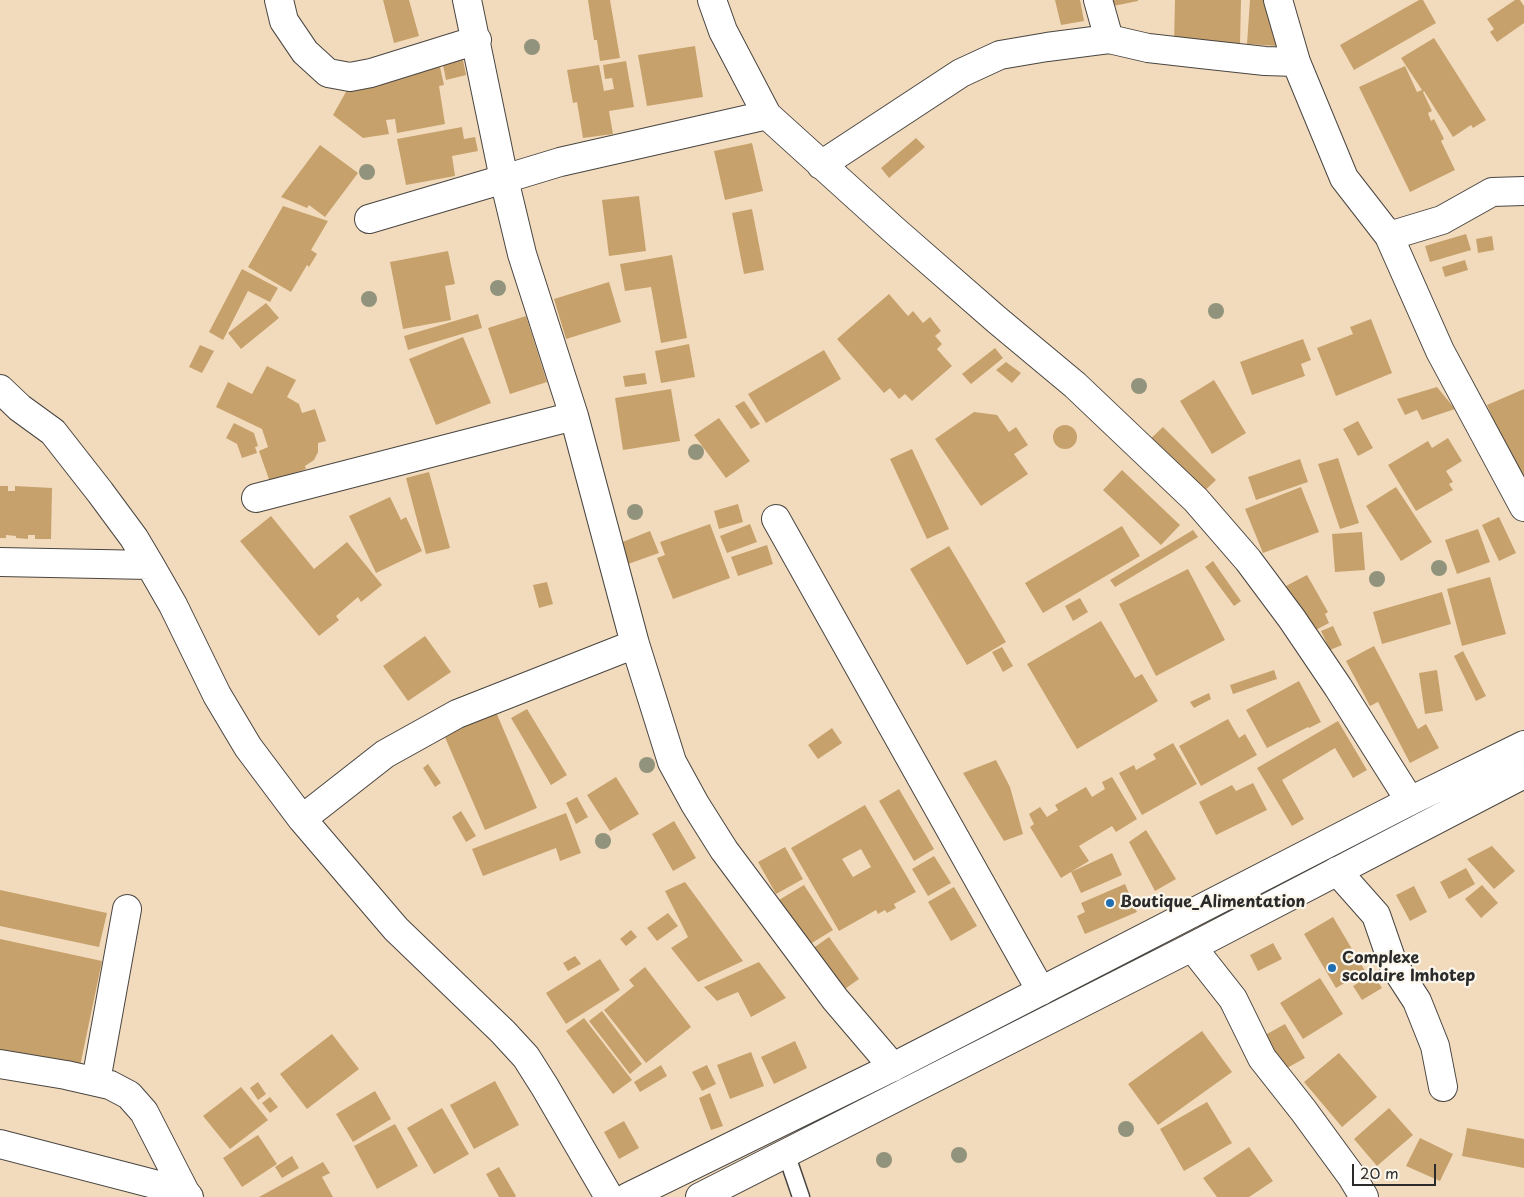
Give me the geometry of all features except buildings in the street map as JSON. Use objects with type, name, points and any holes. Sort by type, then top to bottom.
[{"type":"street","points":[[279,0],[284,21],[306,52],[328,74],[350,77],[370,73],[476,40]]},
{"type":"street","points":[[468,0],[504,179],[522,254],[574,416],[635,644],[672,762],[695,804],[724,850],[835,999],[893,1067]]},
{"type":"street","points":[[712,0],[723,31],[767,116],[982,308],[1075,385],[1196,500],[1248,560],[1292,619],[1338,687],[1410,801]]},
{"type":"street","points":[[1098,0],[1109,39]]},
{"type":"street","points":[[1278,0],[1296,62],[1344,178],[1389,236],[1440,351],[1524,507]]},
{"type":"street","points":[[821,165],[961,73],[1000,55],[1109,39],[1148,48],[1265,61],[1296,62]]},
{"type":"street","points":[[369,219],[560,162],[767,116]]},
{"type":"street","points":[[1389,236],[1442,220],[1492,192],[1524,191]]},
{"type":"street","points":[[0,390],[20,408],[53,432],[134,538],[173,605],[217,695],[248,747],[302,819],[396,929],[503,1032],[526,1057],[609,1197]]},
{"type":"street","points":[[256,498],[574,416]]},
{"type":"street","points":[[776,519],[1041,991]]},
{"type":"street","points":[[0,562],[150,565]]},
{"type":"street","points":[[302,819],[385,754],[457,714],[635,644]]},
{"type":"street","points":[[628,1197],[893,1067],[1410,801],[1524,745]]},
{"type":"street","points":[[705,1196],[1524,774]]},
{"type":"street","points":[[1337,871],[1376,915],[1393,964],[1417,1001],[1435,1046],[1442,1086]]},
{"type":"street","points":[[96,1081],[127,909]]},
{"type":"street","points":[[1192,946],[1233,999],[1262,1058],[1309,1118],[1352,1177],[1364,1197]]},
{"type":"street","points":[[0,1064],[96,1081],[110,1085],[129,1095],[144,1112],[187,1195]]},
{"type":"street","points":[[0,1144],[187,1195]]},
{"type":"lane","points":[[786,1153],[801,1197]]},
{"type":"place","name":"Boutique_Alimentation","points":[[1110,903]]},
{"type":"place","name":"Complexe scolaire Imhotep","points":[[1332,968]]}]
